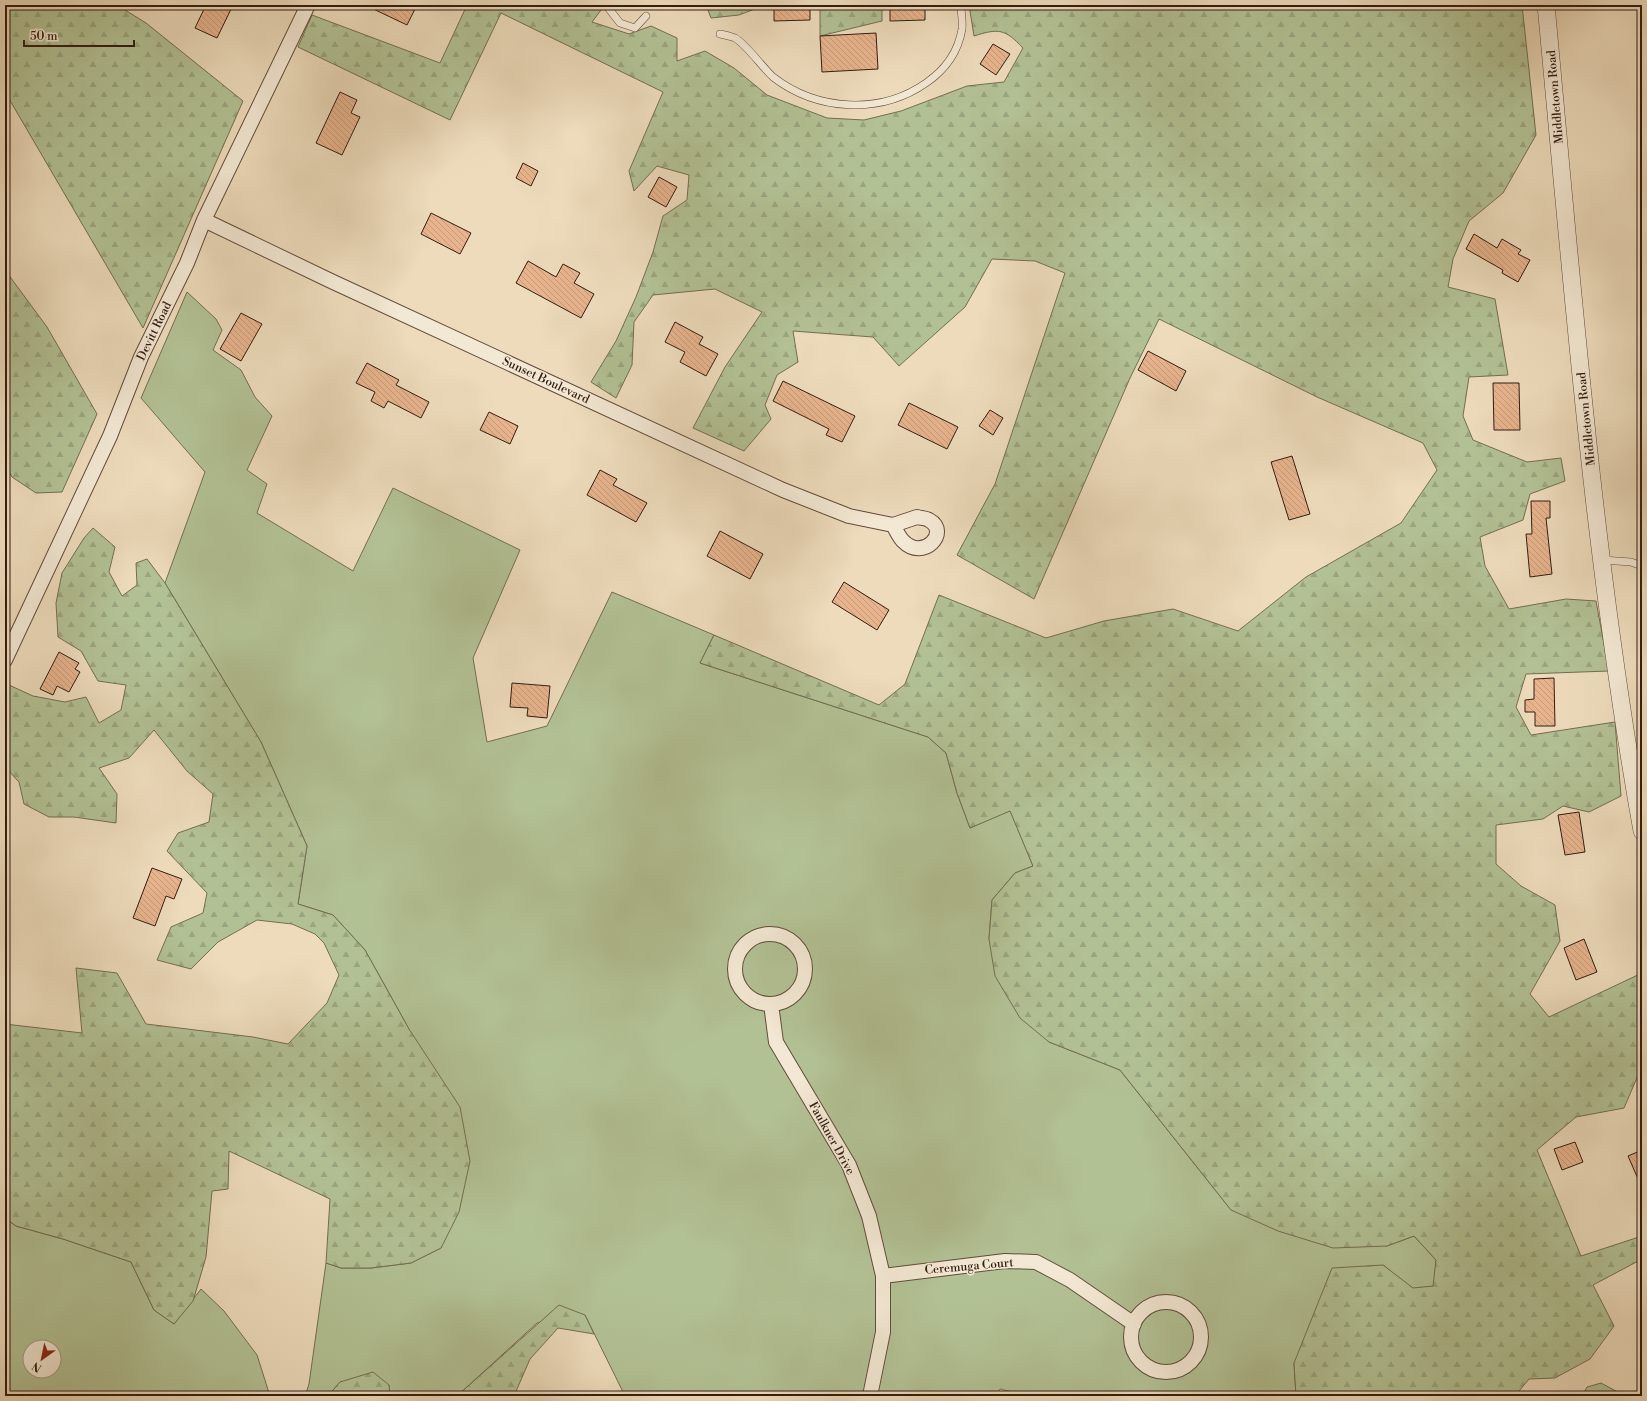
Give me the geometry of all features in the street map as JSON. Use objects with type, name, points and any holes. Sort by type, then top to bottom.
[{"type":"street","name":"Devitt Road","points":[[5,660],[110,436],[141,357],[187,263],[204,220],[308,5]]},
{"type":"street","name":"Middletown Road","points":[[1546,5],[1587,438],[1617,676],[1642,831]]},
{"type":"street","name":"Sunset Boulevard","points":[[204,220],[331,281],[783,490],[849,516],[893,525]]},
{"type":"street","points":[[766,935],[775,935],[792,942],[799,949],[805,967],[802,985],[796,993],[789,999],[780,1003],[771,1004],[761,1003],[746,995],[740,988],[735,971],[739,954],[744,947],[750,941],[766,935]]},
{"type":"street","name":"Faulkner Drive","points":[[771,1004],[776,1042],[849,1164],[869,1216],[883,1276],[883,1332],[870,1396]]},
{"type":"street","name":"Ceremuga Court","points":[[883,1276],[1005,1261],[1036,1262],[1070,1280],[1134,1324]]},
{"type":"street","points":[[1157,1303],[1175,1303],[1184,1307],[1197,1320],[1201,1338],[1200,1348],[1190,1363],[1182,1368],[1173,1372],[1155,1370],[1147,1367],[1135,1354],[1131,1336],[1134,1324],[1141,1312],[1148,1307],[1157,1303]]},
{"type":"lane","points":[[606,5],[620,23],[635,28],[646,16]]},
{"type":"lane","points":[[720,34],[736,39],[773,76],[788,86],[809,96],[833,104],[873,105],[892,100],[915,90],[933,78],[947,65],[958,46],[962,28],[961,5]]},
{"type":"lane","points":[[1602,560],[1631,562],[1642,566]]},
{"type":"green space","points":[[5,5],[117,5],[146,23],[243,101],[143,328],[5,92]]},
{"type":"green space","points":[[467,5],[598,5],[601,10],[592,22],[629,34],[651,26],[677,38],[677,61],[705,51],[734,68],[767,95],[827,118],[864,120],[901,111],[967,86],[1004,82],[1023,48],[1011,37],[1001,32],[996,31],[974,36],[969,5],[1522,5],[1536,135],[1503,193],[1469,221],[1453,259],[1448,287],[1495,299],[1508,375],[1469,377],[1463,416],[1473,440],[1527,462],[1561,458],[1565,481],[1530,494],[1523,520],[1480,537],[1485,566],[1509,609],[1566,599],[1596,601],[1609,671],[1526,674],[1516,707],[1531,735],[1615,722],[1621,796],[1589,812],[1563,806],[1543,819],[1496,825],[1496,864],[1521,886],[1555,905],[1560,941],[1530,994],[1549,1017],[1642,973],[1642,1066],[1624,1108],[1576,1117],[1537,1150],[1581,1256],[1642,1236],[1642,1259],[1593,1285],[1614,1326],[1590,1359],[1555,1378],[1529,1379],[1515,1396],[1296,1396],[1294,1363],[1332,1268],[1383,1265],[1413,1288],[1433,1286],[1436,1260],[1414,1236],[1387,1246],[1333,1248],[1278,1231],[1231,1210],[1120,1070],[1049,1042],[1020,1018],[995,976],[989,939],[992,900],[1015,873],[1033,866],[1010,811],[970,828],[957,793],[946,753],[928,737],[700,663],[714,635],[879,705],[905,684],[939,595],[1046,638],[1104,621],[1173,609],[1238,631],[1306,577],[1401,523],[1437,470],[1423,443],[1317,397],[1159,319],[1130,378],[1034,599],[957,555],[995,484],[1065,273],[1035,261],[992,259],[965,307],[899,366],[873,337],[793,331],[798,362],[777,375],[765,405],[771,419],[744,451],[693,428],[725,367],[762,312],[715,289],[653,295],[634,322],[632,365],[616,398],[591,382],[616,341],[636,297],[653,252],[663,216],[687,200],[689,175],[657,166],[634,191],[629,171],[663,92],[501,13],[450,120],[298,47],[312,15],[440,63]]},
{"type":"green space","points":[[706,5],[760,5],[760,7],[739,15],[711,18]]},
{"type":"green space","points":[[820,5],[882,5],[882,21],[820,36]]},
{"type":"green space","points":[[5,270],[47,327],[97,414],[62,492],[36,493],[12,477],[5,465]]},
{"type":"green space","points":[[187,292],[216,319],[222,330],[213,350],[241,370],[255,397],[272,416],[247,470],[267,484],[257,513],[353,571],[393,488],[520,550],[473,658],[487,742],[547,726],[612,592],[714,635],[700,663],[928,737],[946,753],[957,793],[970,828],[1010,810],[1033,866],[1015,873],[992,900],[989,939],[1049,1042],[1120,1070],[1231,1210],[1387,1246],[1414,1236],[1436,1260],[1434,1286],[1413,1289],[1383,1265],[1294,1363],[1296,1396],[1028,1396],[1000,1389],[995,1396],[625,1396],[585,1315],[537,1323],[457,1396],[390,1396],[389,1385],[340,1382],[328,1396],[305,1396],[309,1384],[326,1263],[341,1268],[371,1268],[411,1263],[441,1248],[409,1029],[365,950],[333,915],[298,904],[307,846],[261,742],[165,583],[205,472],[141,398]]},
{"type":"green space","points":[[93,528],[115,547],[109,572],[122,596],[137,585],[136,563],[147,559],[165,583],[261,742],[307,846],[298,904],[333,915],[365,950],[409,1029],[460,1107],[470,1161],[459,1212],[441,1248],[411,1263],[371,1268],[341,1268],[326,1263],[330,1199],[229,1151],[228,1189],[212,1191],[206,1257],[193,1301],[174,1324],[154,1310],[131,1262],[63,1239],[16,1226],[5,1218],[5,1024],[82,1033],[76,968],[117,973],[146,1024],[253,1037],[288,1044],[327,1003],[339,975],[324,943],[315,934],[292,924],[257,920],[218,942],[191,969],[157,960],[171,927],[203,913],[207,893],[167,851],[178,833],[209,822],[213,794],[187,771],[154,730],[129,758],[99,768],[117,794],[116,823],[74,817],[49,817],[24,804],[19,782],[5,767],[5,696],[9,685],[33,696],[65,702],[86,697],[99,723],[121,710],[126,685],[98,681],[81,651],[58,637],[56,603],[62,573],[84,538]]},
{"type":"green space","points":[[5,1218],[16,1226],[63,1239],[131,1262],[154,1310],[174,1324],[201,1289],[224,1311],[257,1355],[270,1396],[5,1396]]},
{"type":"green space","points":[[559,1305],[585,1315],[594,1334],[558,1328],[530,1359],[514,1396],[457,1396]]},
{"type":"green space","points":[[373,1372],[389,1385],[390,1396],[328,1396],[340,1382]]},
{"type":"green space","points":[[1601,1383],[1625,1396],[1582,1396],[1587,1387]]},
{"type":"building","points":[[206,5],[233,5],[217,38],[195,28]]},
{"type":"building","points":[[365,5],[417,5],[407,25]]},
{"type":"building","points":[[774,5],[810,5],[810,20],[774,21]]},
{"type":"building","points":[[890,5],[925,5],[925,20],[890,21]]},
{"type":"building","points":[[876,33],[878,69],[822,72],[820,36]]},
{"type":"building","points":[[993,44],[1010,54],[996,75],[980,64]]},
{"type":"building","points":[[340,92],[357,100],[351,113],[360,117],[342,155],[316,143]]},
{"type":"building","points":[[523,163],[538,171],[531,186],[516,178]]},
{"type":"building","points":[[659,177],[677,187],[666,207],[648,197]]},
{"type":"building","points":[[431,213],[471,233],[460,254],[421,234]]},
{"type":"building","points":[[1474,234],[1497,248],[1502,239],[1521,250],[1518,254],[1530,260],[1518,282],[1502,273],[1503,270],[1466,249]]},
{"type":"building","points":[[528,261],[556,277],[563,264],[580,273],[574,283],[594,294],[581,318],[516,283]]},
{"type":"building","points":[[241,313],[262,324],[241,361],[220,349]]},
{"type":"building","points":[[675,322],[703,337],[699,344],[718,354],[706,376],[680,362],[685,352],[665,342]]},
{"type":"building","points":[[1148,351],[1186,371],[1176,391],[1138,370]]},
{"type":"building","points":[[367,363],[399,380],[396,385],[429,402],[421,418],[388,401],[384,408],[371,401],[375,392],[356,383]]},
{"type":"building","points":[[783,381],[855,416],[842,442],[826,435],[829,429],[773,401]]},
{"type":"building","points":[[1493,383],[1519,383],[1520,430],[1494,430]]},
{"type":"building","points":[[909,403],[958,427],[947,449],[898,425]]},
{"type":"building","points":[[990,410],[1003,418],[993,435],[979,426]]},
{"type":"building","points":[[489,412],[518,426],[510,444],[480,430]]},
{"type":"building","points":[[1292,456],[1310,514],[1289,520],[1271,462]]},
{"type":"building","points":[[600,470],[617,479],[613,485],[647,503],[636,522],[587,495]]},
{"type":"building","points":[[1531,501],[1550,501],[1550,518],[1546,518],[1552,574],[1530,577],[1526,534],[1532,534]]},
{"type":"building","points":[[720,531],[763,554],[750,579],[707,556]]},
{"type":"building","points":[[844,582],[889,610],[877,630],[832,602]]},
{"type":"building","points":[[59,652],[79,663],[75,669],[80,672],[69,692],[57,686],[53,695],[40,689]]},
{"type":"building","points":[[1554,678],[1555,726],[1535,726],[1535,712],[1525,712],[1525,700],[1534,699],[1534,679]]},
{"type":"building","points":[[512,683],[550,686],[547,718],[527,716],[528,708],[510,707]]},
{"type":"building","points":[[1579,812],[1585,852],[1565,855],[1558,815]]},
{"type":"building","points":[[152,868],[182,879],[174,899],[166,896],[155,926],[133,918]]},
{"type":"building","points":[[1584,939],[1597,972],[1576,980],[1564,948]]},
{"type":"building","points":[[1575,1142],[1583,1162],[1562,1170],[1554,1149]]},
{"type":"building","points":[[1642,1150],[1642,1188],[1628,1156]]}]
